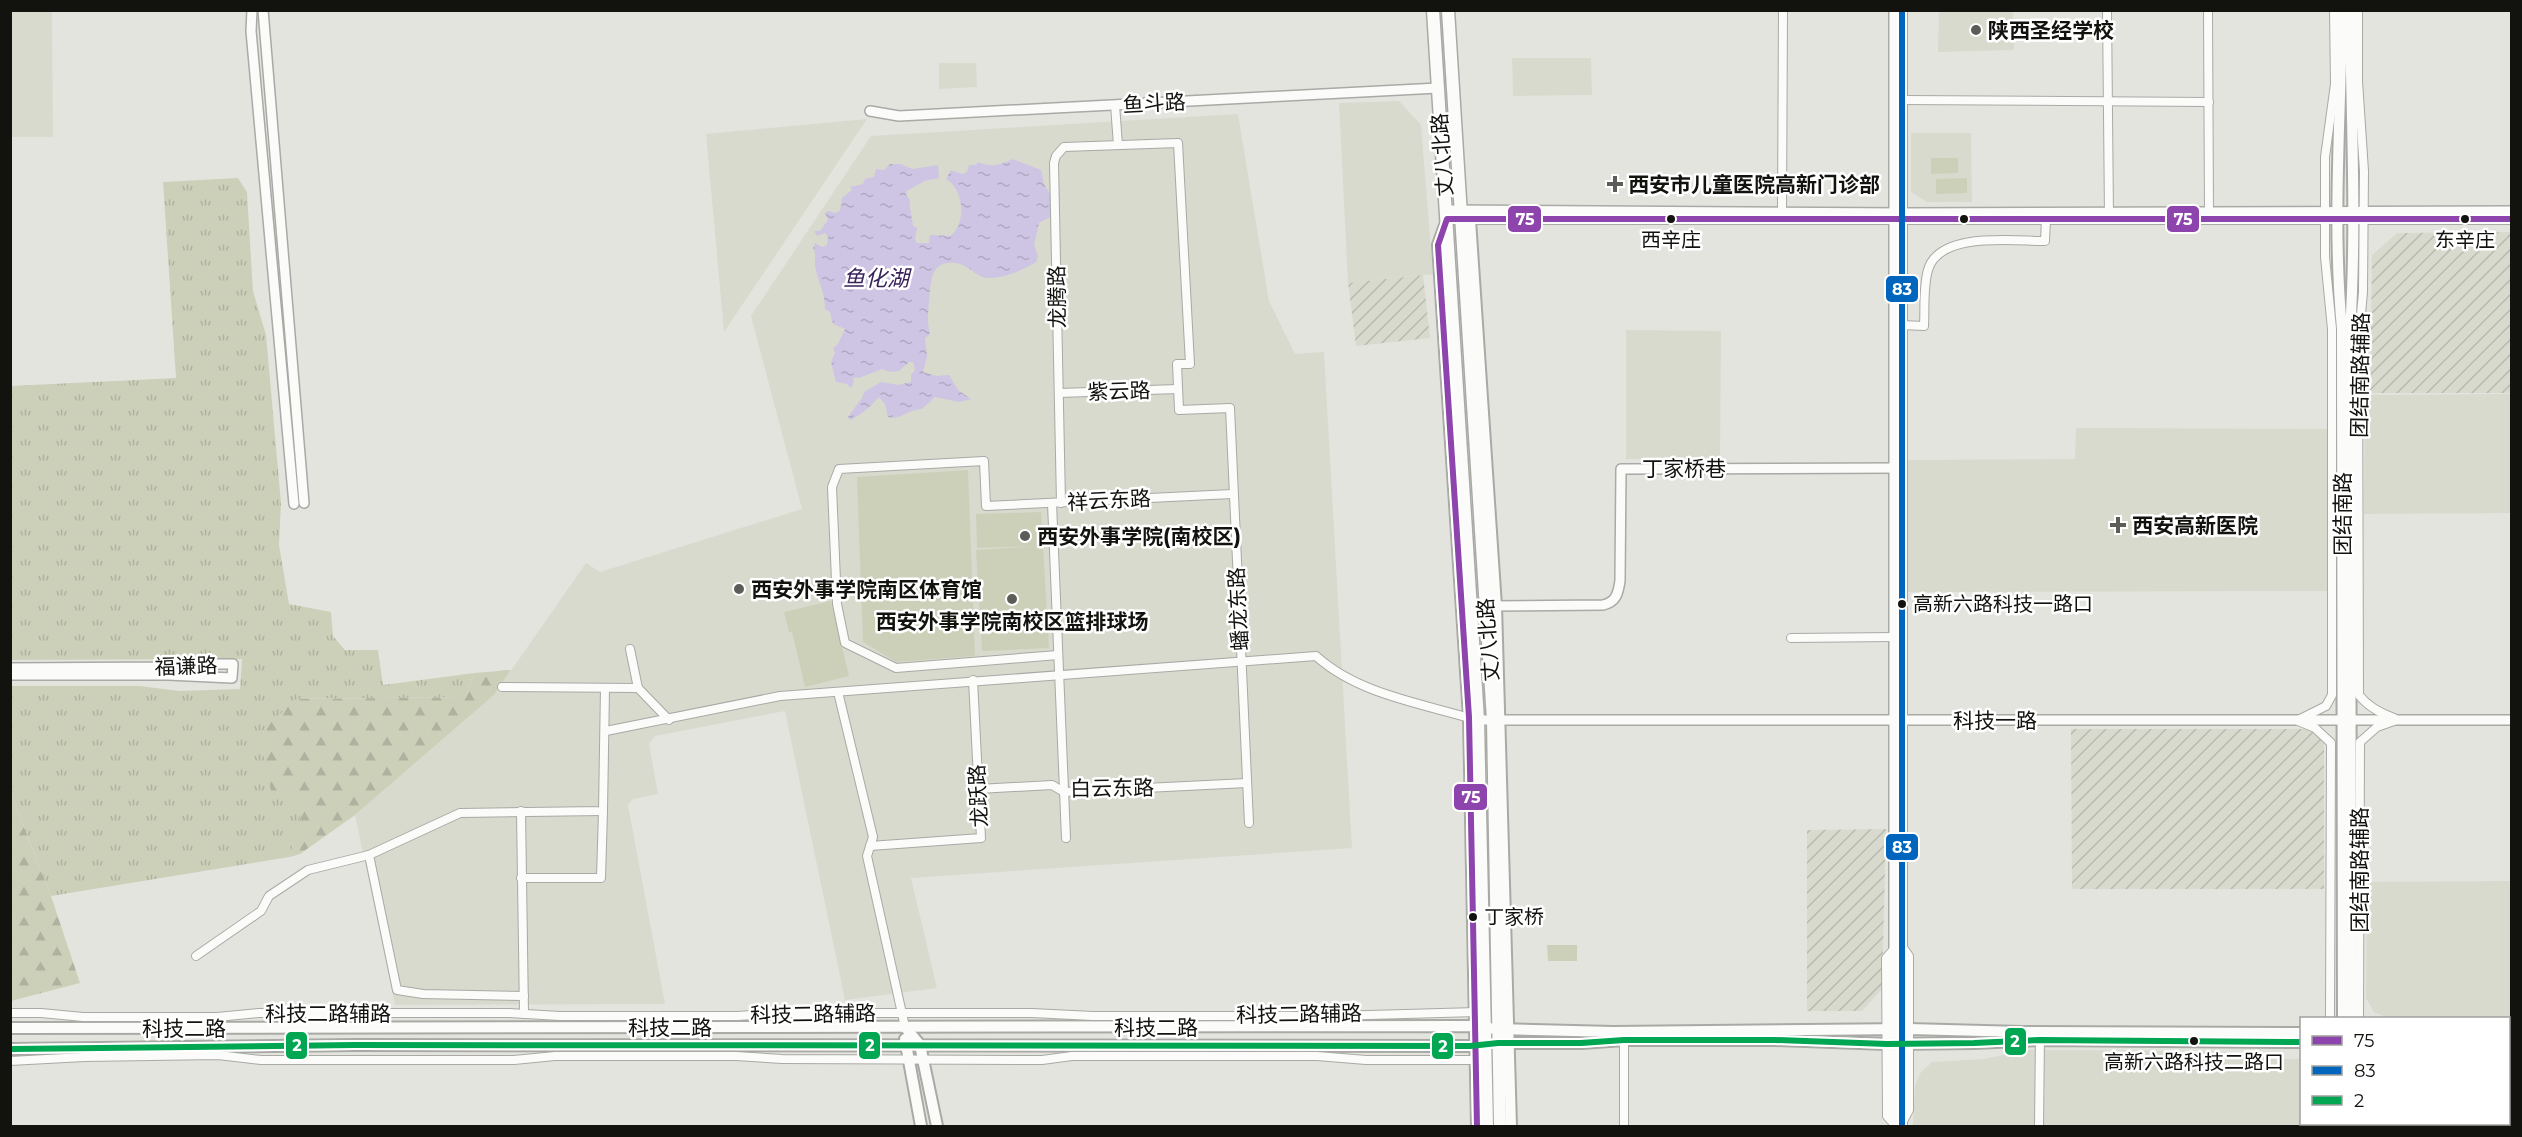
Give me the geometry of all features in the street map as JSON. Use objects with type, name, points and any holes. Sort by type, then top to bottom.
[{"type":"main road","name":"丈八北路","points":[[1433,10],[1473,718],[1479,1012],[1494,1025]]},
{"type":"main road","name":"丈八北路","points":[[1448,10],[1465,216],[1497,720],[1494,1025],[1488,1126]]},
{"type":"main road","name":"团结南路","points":[[2342,10],[2331,216],[2342,329],[2345,720],[2351,1017]]},
{"type":"main road","name":"团结南路","points":[[2343,1017],[2350,331],[2358,216],[2350,10]]},
{"type":"main road","name":"科技二路","points":[[10,1028],[1494,1025],[1614,1032],[1898,1029],[2040,1036],[2300,1042]]},
{"type":"main road","points":[[1478,1126],[1492,1051],[1494,1025]]},
{"type":"main road","points":[[904,1027],[905,1045],[921,1126]]},
{"type":"main road","points":[[904,1027],[920,1045],[937,1126]]},
{"type":"main road","name":"科技二路","points":[[10,1049],[920,1045],[1492,1051],[1624,1040],[1775,1040],[1898,1044],[2040,1036],[2300,1032]]},
{"type":"main road","name":"丈八北路","points":[[1492,1051],[1500,1126]]},
{"type":"main road","points":[[1492,1051],[1511,1126]]},
{"type":"street","points":[[252,10],[252,31],[298,503],[263,10]]},
{"type":"street","points":[[1782,212],[1783,10]]},
{"type":"street","points":[[1894,10],[1902,325],[1895,637],[1898,720]]},
{"type":"street","points":[[1898,1125],[1898,216],[1902,10]]},
{"type":"street","points":[[2107,10],[2109,215]]},
{"type":"street","points":[[2208,10],[2209,215]]},
{"type":"street","name":"团结南路辅路","points":[[2295,720],[2315,713],[2326,706],[2332,695],[2332,329],[2327,292],[2331,216],[2326,137],[2335,84],[2334,10]]},
{"type":"street","name":"团结南路辅路","points":[[2358,10],[2358,81],[2363,140],[2358,216],[2363,292],[2358,347],[2360,695],[2365,703],[2380,713],[2398,720]]},
{"type":"street","name":"鱼斗路","points":[[870,111],[899,116],[1438,88]]},
{"type":"street","points":[[1902,100],[2209,102]]},
{"type":"street","points":[[1115,105],[1118,145],[1178,143],[1190,364],[1177,364],[1178,388]]},
{"type":"street","name":"龙腾路","points":[[1066,838],[1058,655],[1059,393],[1054,163],[1056,156],[1064,147],[1118,145]]},
{"type":"street","points":[[1465,216],[1782,212],[2046,219],[2109,215]]},
{"type":"street","points":[[2358,216],[2511,212]]},
{"type":"street","points":[[1446,215],[2209,215],[2511,219]]},
{"type":"street","points":[[1902,325],[1924,326],[1928,270],[1934,257],[1941,251],[1962,243],[2045,241],[2046,219]]},
{"type":"street","name":"紫云路","points":[[1059,393],[1178,388]]},
{"type":"street","name":"蟠龙东路","points":[[1178,388],[1179,410],[1230,408],[1232,494],[1249,823]]},
{"type":"street","name":"祥云东路","points":[[1058,655],[896,668],[845,643],[837,604],[832,487],[839,469],[984,462],[986,506],[1232,494]]},
{"type":"street","name":"丁家桥巷","points":[[1491,606],[1603,605],[1611,603],[1616,598],[1620,581],[1621,469],[1898,468]]},
{"type":"street","points":[[1791,638],[1895,637]]},
{"type":"street","points":[[630,649],[638,688],[669,720]]},
{"type":"street","points":[[606,731],[780,696],[1316,656],[1330,669],[1354,683],[1473,718]]},
{"type":"street","name":"福谦路","points":[[10,668],[169,667],[188,664],[233,664],[232,678],[168,675],[10,675]]},
{"type":"street","name":"龙跃路","points":[[870,846],[981,838],[973,680]]},
{"type":"street","points":[[502,687],[638,688]]},
{"type":"street","points":[[521,878],[601,878],[606,731],[605,688]]},
{"type":"street","points":[[838,692],[873,837],[867,856],[904,1027]]},
{"type":"street","name":"科技一路","points":[[1473,718],[1497,720],[2511,720]]},
{"type":"street","name":"团结南路辅路","points":[[2295,720],[2315,728],[2331,743],[2330,1017]]},
{"type":"street","name":"团结南路辅路","points":[[2359,1017],[2360,742],[2377,727],[2398,720]]},
{"type":"street","name":"白云东路","points":[[978,789],[1052,785],[1064,792],[1247,783]]},
{"type":"street","points":[[196,956],[261,911],[269,896],[308,870],[369,855],[459,813],[603,811]]},
{"type":"street","points":[[521,812],[524,1014]]},
{"type":"street","points":[[369,855],[397,990],[423,994],[524,996]]},
{"type":"street","points":[[1898,947],[1886,958],[1910,1110],[1898,1125]]},
{"type":"street","name":"科技二路辅路","points":[[10,1013],[83,1017],[217,1017],[259,1013],[738,1016],[777,1013],[1032,1013],[1117,1016],[1333,1016],[1479,1012]]},
{"type":"street","points":[[2039,1126],[2040,1036]]},
{"type":"street","points":[[1624,1040],[1624,1126]]},
{"type":"street","name":"科技二路辅路","points":[[10,1061],[84,1057],[207,1056],[261,1060],[514,1060],[555,1056],[736,1056],[782,1059],[1042,1060],[1072,1056],[1317,1056],[1366,1060],[1492,1051]]},
{"type":"shaded area","points":[[10,11],[52,11],[53,137],[11,137]]},
{"type":"shaded area","name":"陕西圣经学校","points":[[1939,11],[2013,11],[2014,50],[1938,52]]},
{"type":"shaded area","points":[[1512,58],[1591,58],[1592,95],[1513,96]]},
{"type":"shaded area","points":[[939,63],[976,63],[977,87],[939,89]]},
{"type":"shaded area","points":[[1399,101],[1421,125],[1433,274],[1348,283],[1339,103]]},
{"type":"shaded area","name":"西安外事学院(南校区)","points":[[1238,114],[1269,301],[1295,354],[1324,352],[1352,848],[911,878],[937,988],[845,1000],[785,711],[655,736],[649,744],[658,794],[633,799],[628,805],[665,1004],[395,1005],[355,815],[494,695],[586,563],[600,572],[802,509],[751,316],[871,136]]},
{"type":"shaded area","points":[[867,119],[724,332],[706,134]]},
{"type":"shaded area","points":[[1911,133],[1971,133],[1972,202],[1927,202],[1911,192]]},
{"type":"shaded area","points":[[2511,232],[2511,393],[2370,393],[2372,255],[2397,233]]},
{"type":"shaded area","points":[[1423,275],[1430,338],[1356,346],[1348,283]]},
{"type":"shaded area","points":[[1626,330],[1721,331],[1720,460],[1626,459]]},
{"type":"shaded area","points":[[2511,394],[2511,513],[2364,514],[2365,395]]},
{"type":"shaded area","name":"西安高新医院","points":[[2076,428],[2328,429],[2328,591],[1907,592],[1908,460],[2075,459]]},
{"type":"shaded area","points":[[2071,729],[2307,729],[2324,741],[2324,889],[2072,889]]},
{"type":"shaded area","points":[[1886,829],[1882,989],[1862,1011],[1807,1011],[1807,830]]},
{"type":"shaded area","points":[[2511,881],[2511,1018],[2386,1017],[2374,1012],[2366,998],[2367,882]]},
{"type":"shaded area","points":[[2026,1050],[2216,1051],[2277,1059],[2300,1059],[2300,1125],[2510,1125],[2511,1054],[2511,1126],[1913,1126],[1915,1085],[1921,1072],[1932,1062],[1985,1059]]},
{"type":"green space","points":[[1931,158],[1958,158],[1958,173],[1931,174]]},
{"type":"green space","points":[[238,178],[247,192],[253,291],[266,335],[281,503],[279,545],[289,604],[331,612],[333,636],[345,650],[378,650],[383,685],[474,673],[465,697],[296,699],[304,803],[290,857],[51,896],[11,794],[11,686],[140,686],[179,691],[240,689],[242,659],[10,660],[11,386],[176,378],[163,182]]},
{"type":"green space","points":[[1967,178],[1967,193],[1936,194],[1936,179]]},
{"type":"green space","points":[[968,470],[975,656],[896,662],[863,642],[857,477]]},
{"type":"green space","name":"西安外事学院南校区篮排球场","points":[[1041,512],[1049,648],[982,651],[976,550],[1035,546],[977,548],[976,514]]},
{"type":"green space","points":[[831,601],[849,676],[805,687],[792,632],[789,632],[784,612]]},
{"type":"green space","points":[[511,670],[494,695],[355,815],[300,854],[290,857],[303,803],[271,791],[259,734],[296,699],[465,697],[474,673]]},
{"type":"green space","points":[[11,794],[51,896],[80,983],[11,1001]]},
{"type":"green space","points":[[1547,945],[1577,945],[1577,961],[1548,961]]},
{"type":"water","name":"鱼化湖","points":[[1013,159],[1041,170],[1044,184],[1050,194],[1050,217],[1039,223],[1034,245],[1038,256],[1036,262],[1013,273],[988,278],[960,264],[943,264],[934,272],[930,286],[928,326],[930,334],[925,338],[927,356],[923,372],[936,376],[949,375],[958,390],[971,399],[959,402],[935,397],[922,409],[892,418],[888,417],[885,404],[879,397],[866,410],[850,420],[848,417],[864,392],[881,382],[898,385],[911,382],[911,375],[915,370],[913,362],[909,362],[899,371],[890,372],[882,369],[859,378],[854,377],[851,388],[847,384],[836,382],[831,362],[835,353],[833,348],[838,344],[845,329],[833,324],[830,312],[825,309],[813,248],[815,243],[822,247],[827,245],[828,236],[825,233],[817,236],[814,231],[820,231],[828,220],[825,213],[840,211],[842,198],[852,190],[850,187],[863,184],[865,179],[874,177],[876,169],[884,170],[890,164],[900,164],[913,169],[938,165],[939,178],[924,181],[907,191],[906,195],[910,200],[913,226],[917,228],[915,239],[917,243],[929,243],[930,235],[950,236],[959,224],[960,199],[957,191],[946,179],[951,170],[962,174],[967,172],[969,165],[976,165],[978,162],[996,165]]},
{"type":"transit line","name":"83","points":[[1902,10],[1902,1126]]},
{"type":"transit line","name":"75","points":[[1477,1126],[1469,717],[1438,245],[1447,219],[2512,219]]},
{"type":"transit line","name":"2","points":[[10,1049],[355,1045],[1470,1046],[1498,1043],[1581,1043],[1624,1040],[1775,1040],[1887,1044],[2040,1040],[2300,1042]]},
{"type":"place","name":"陕西圣经学校","points":[[1976,30]]},
{"type":"place","name":"西安市儿童医院高新门诊部","points":[[1615,184]]},
{"type":"place","name":"西辛庄","points":[[1671,219]]},
{"type":"place","name":"东辛庄","points":[[2465,219]]},
{"type":"place","name":"西安高新医院","points":[[2118,525]]},
{"type":"place","name":"西安外事学院(南校区)","points":[[1025,536]]},
{"type":"place","name":"西安外事学院南区体育馆","points":[[739,589]]},
{"type":"place","name":"西安外事学院南校区篮排球场","points":[[1012,599]]},
{"type":"place","name":"高新六路科技一路口","points":[[1902,604]]},
{"type":"place","name":"丁家桥","points":[[1473,917]]},
{"type":"place","name":"高新六路科技二路口","points":[[2194,1041]]}]
